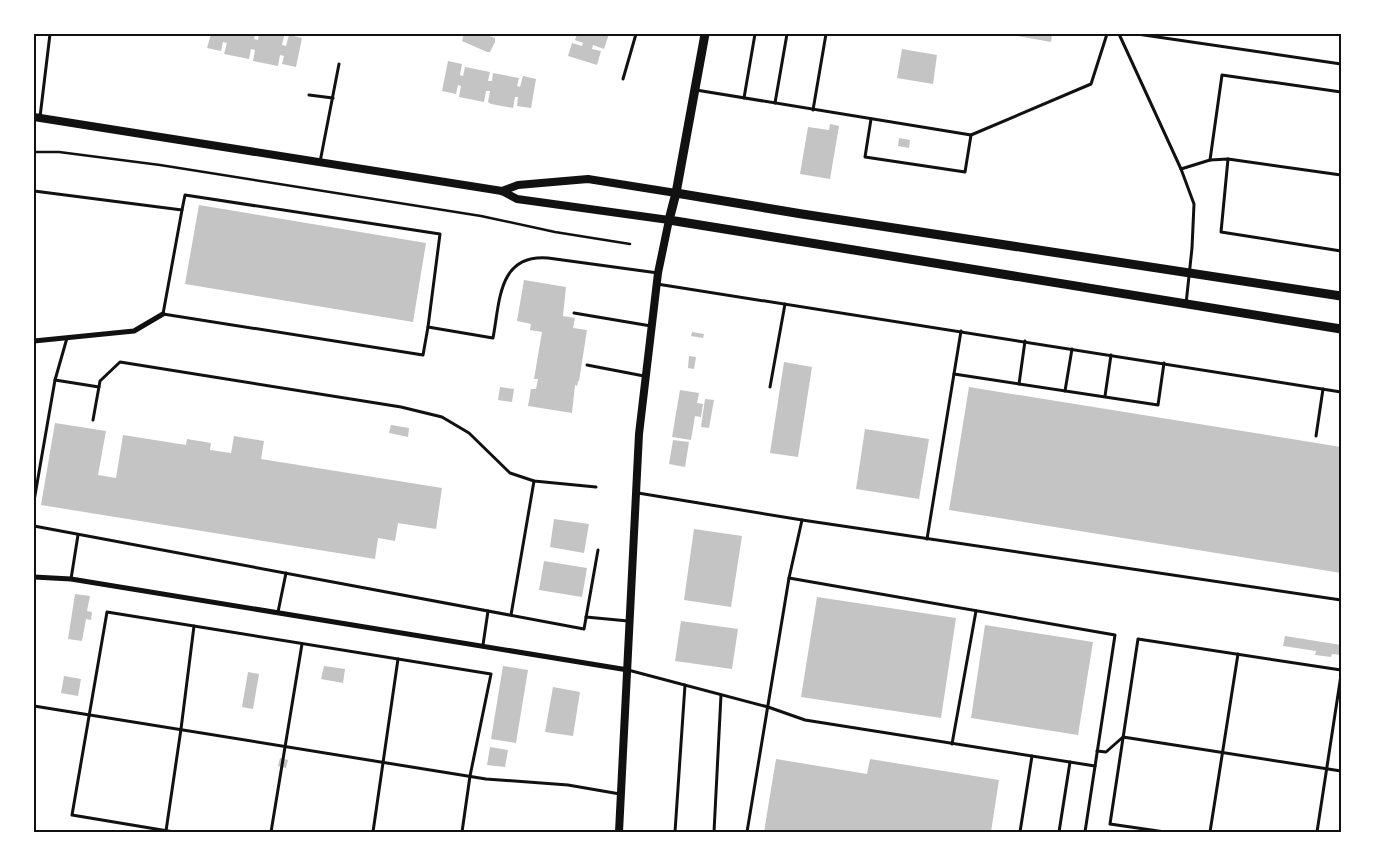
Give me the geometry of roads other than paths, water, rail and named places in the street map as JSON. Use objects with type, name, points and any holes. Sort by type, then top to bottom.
[{"type":"main road","points":[[705,34],[676,193],[669,220],[1341,328]]},
{"type":"main road","points":[[676,193],[1341,296]]},
{"type":"street","points":[[37,117],[502,191],[517,198],[669,220],[658,273],[639,434],[619,832]]},
{"type":"street","points":[[502,191],[518,185],[588,179],[676,193]]},
{"type":"street","points":[[34,341],[134,331],[163,314]]},
{"type":"street","points":[[34,577],[71,579],[628,670]]},
{"type":"lane","points":[[37,117],[50,34]]},
{"type":"lane","points":[[623,79],[636,34]]},
{"type":"lane","points":[[744,98],[755,34]]},
{"type":"lane","points":[[775,103],[787,34]]},
{"type":"lane","points":[[813,110],[826,34]]},
{"type":"lane","points":[[695,90],[971,135],[1091,84],[1107,34]]},
{"type":"lane","points":[[1119,34],[1181,169],[1194,204],[1186,304]]},
{"type":"lane","points":[[1137,34],[1341,64]]},
{"type":"lane","points":[[320,162],[340,64]]},
{"type":"lane","points":[[1210,160],[1222,75],[1341,92]]},
{"type":"lane","points":[[309,95],[333,98]]},
{"type":"lane","points":[[871,119],[866,157],[966,172],[971,135]]},
{"type":"lane","points":[[1181,169],[1210,160],[1228,159],[1341,175]]},
{"type":"lane","points":[[1228,159],[1222,232],[1341,251]]},
{"type":"lane","points":[[34,191],[182,210]]},
{"type":"lane","points":[[185,194],[440,234],[423,355],[163,314],[182,210],[185,194]]},
{"type":"lane","points":[[428,328],[493,338],[503,284],[508,274],[516,265],[526,260],[548,258],[658,273]]},
{"type":"lane","points":[[657,284],[1341,392]]},
{"type":"lane","points":[[770,387],[785,304]]},
{"type":"lane","points":[[574,313],[651,326]]},
{"type":"lane","points":[[927,539],[962,331]]},
{"type":"lane","points":[[34,501],[55,380],[68,337]]},
{"type":"lane","points":[[1018,384],[1025,341]]},
{"type":"lane","points":[[1066,390],[1072,349]]},
{"type":"lane","points":[[1105,397],[1111,355]]},
{"type":"lane","points":[[93,420],[100,381],[120,362],[400,407],[442,417],[469,433],[510,473],[534,481],[596,487]]},
{"type":"lane","points":[[954,374],[1158,405],[1164,363]]},
{"type":"lane","points":[[587,365],[645,376]]},
{"type":"lane","points":[[55,380],[99,387]]},
{"type":"lane","points":[[1316,436],[1323,389]]},
{"type":"lane","points":[[511,615],[534,481]]},
{"type":"lane","points":[[637,493],[927,539],[1341,600]]},
{"type":"lane","points":[[747,832],[789,578],[802,520]]},
{"type":"lane","points":[[34,526],[584,629],[598,550]]},
{"type":"lane","points":[[71,579],[78,534]]},
{"type":"lane","points":[[278,612],[286,573]]},
{"type":"lane","points":[[789,578],[1114,635],[1085,832]]},
{"type":"lane","points":[[483,646],[488,611]]},
{"type":"lane","points":[[952,744],[976,611]]},
{"type":"lane","points":[[174,832],[72,815],[107,612],[492,674],[470,776],[462,832]]},
{"type":"lane","points":[[586,616],[630,621]]},
{"type":"lane","points":[[166,831],[194,626]]},
{"type":"lane","points":[[1165,832],[1110,824],[1138,639],[1341,670]]},
{"type":"lane","points":[[271,832],[302,644]]},
{"type":"lane","points":[[1210,832],[1238,654]]},
{"type":"lane","points":[[373,832],[398,659]]},
{"type":"lane","points":[[628,670],[768,707],[805,720],[1095,766]]},
{"type":"lane","points":[[1317,832],[1341,675]]},
{"type":"lane","points":[[675,832],[685,685]]},
{"type":"lane","points":[[714,832],[721,695]]},
{"type":"lane","points":[[34,706],[470,776],[568,785],[621,794]]},
{"type":"lane","points":[[1097,751],[1106,752],[1123,737],[1341,771]]},
{"type":"lane","points":[[1020,832],[1032,756]]},
{"type":"lane","points":[[1059,832],[1070,762]]}]
